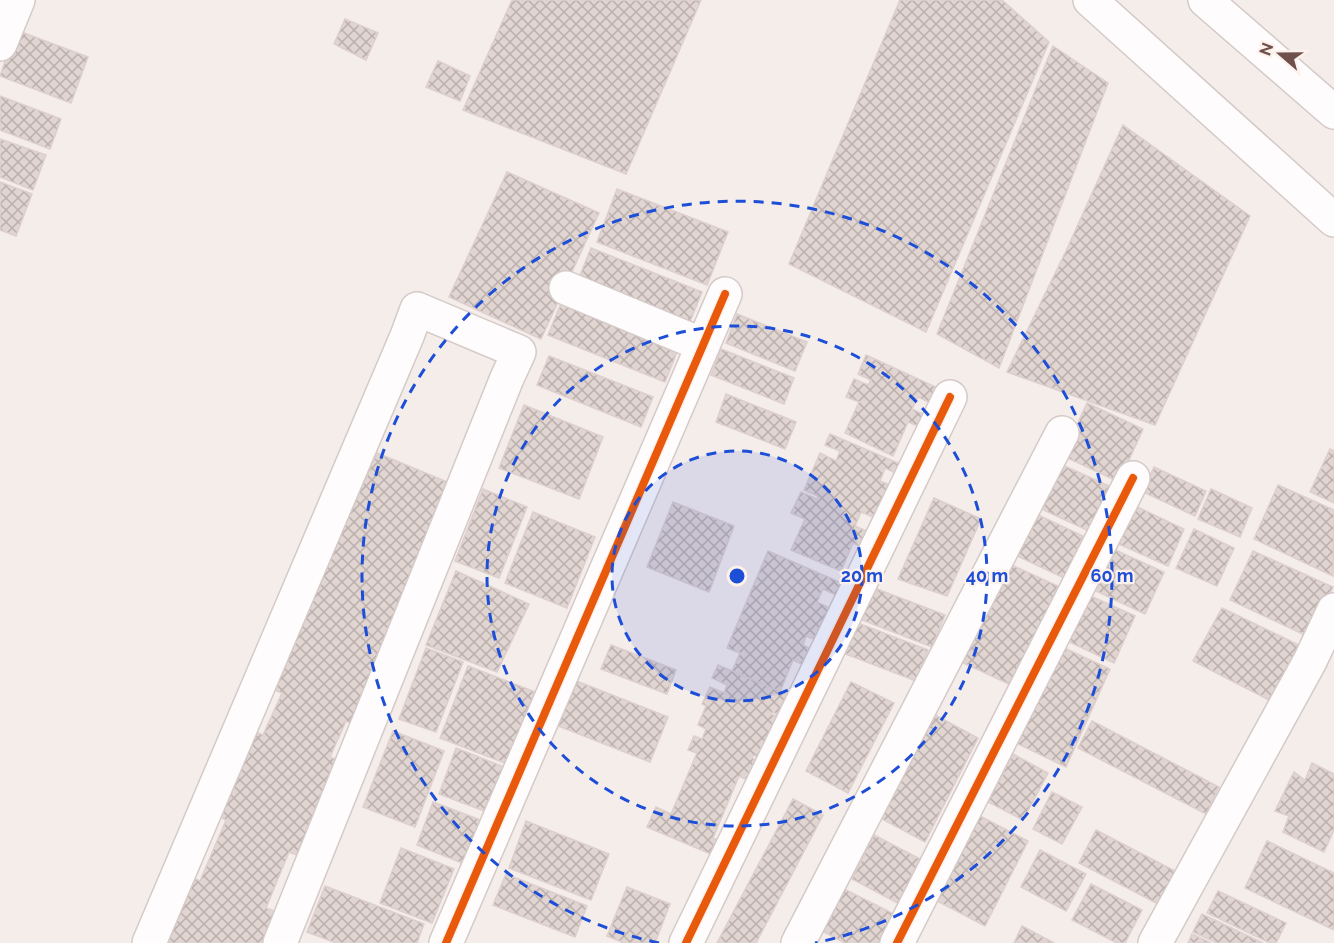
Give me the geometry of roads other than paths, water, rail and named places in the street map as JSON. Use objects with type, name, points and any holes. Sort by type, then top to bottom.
[{"type":"street","points":[[0,44],[18,0]]},
{"type":"street","points":[[1090,0],[1334,220]]},
{"type":"street","points":[[1205,0],[1334,112]]},
{"type":"street","points":[[566,288],[703,345]]},
{"type":"street","points":[[446,943],[725,294]]},
{"type":"street","points":[[149,943],[417,309],[519,352],[280,943]]},
{"type":"street","points":[[686,943],[950,397]]},
{"type":"street","points":[[798,943],[1062,433]]},
{"type":"street","points":[[897,943],[1133,478]]},
{"type":"street","points":[[1155,943],[1310,661],[1334,610]]}]
